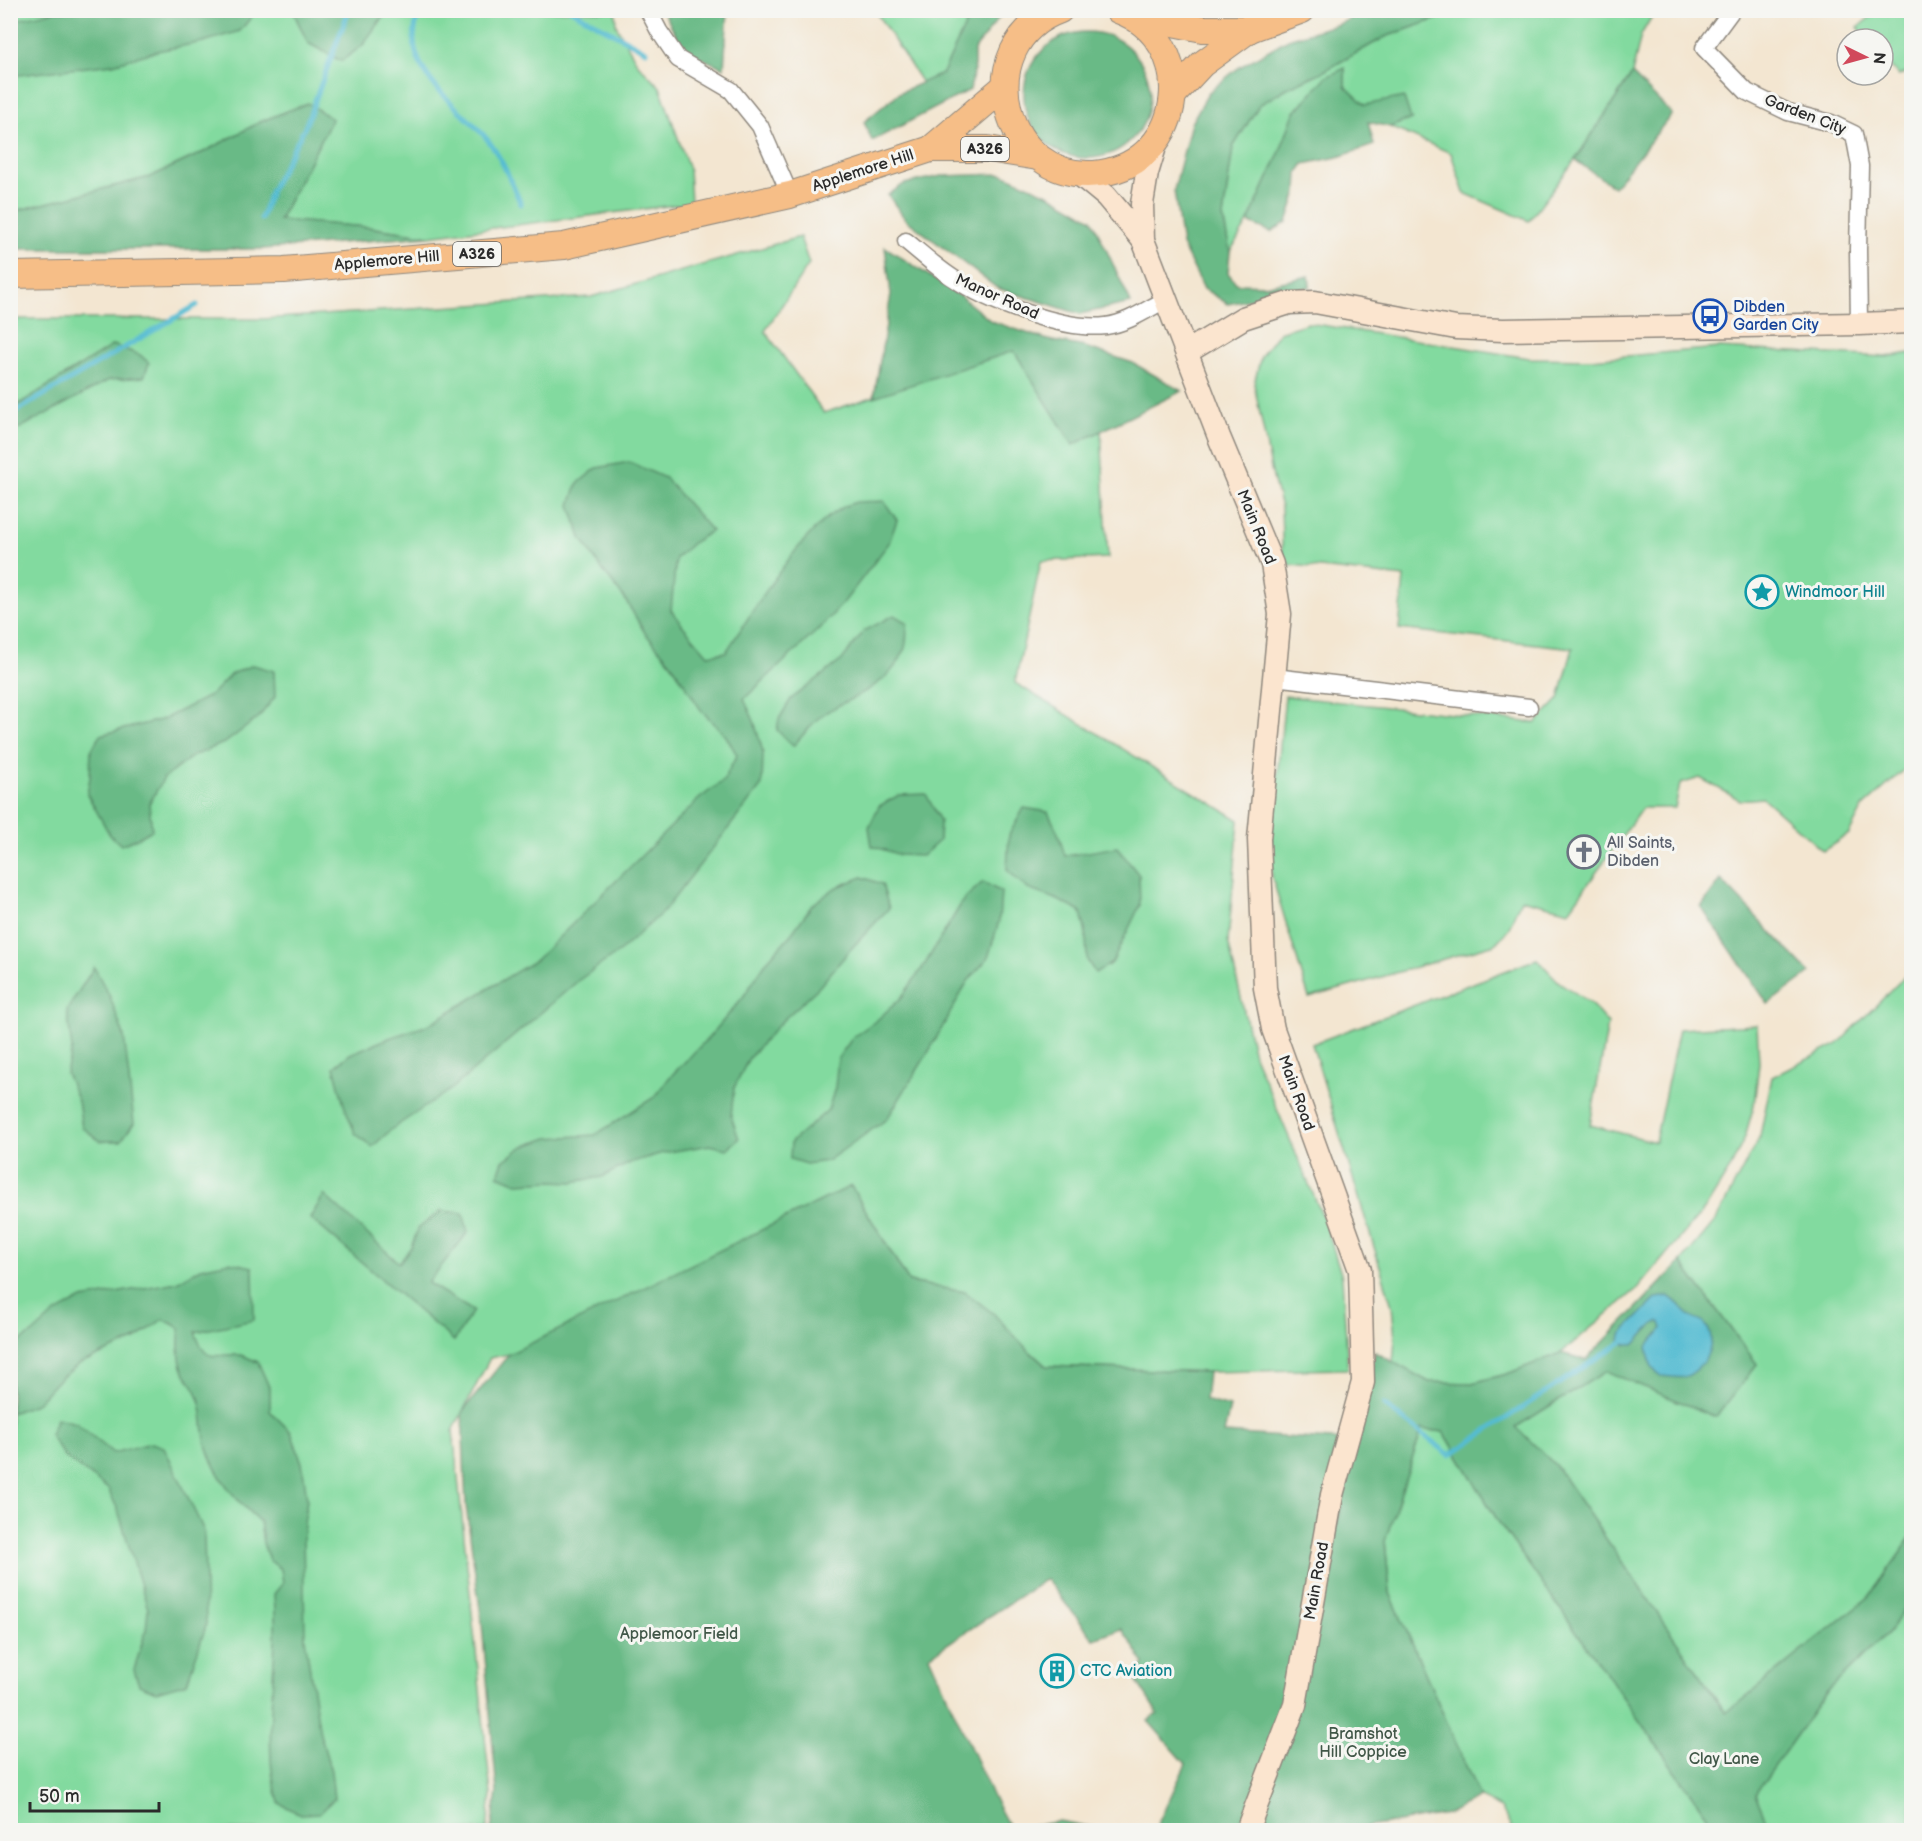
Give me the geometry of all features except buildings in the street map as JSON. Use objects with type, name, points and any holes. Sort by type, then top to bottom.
[{"type":"main road","points":[[1060,10],[1048,15],[1025,33],[1010,58],[1004,87],[1008,113],[1020,138],[1038,157],[1057,168],[1078,173],[1100,173],[1122,167],[1141,156],[1157,140],[1169,118],[1174,94],[1172,71],[1164,49],[1150,30],[1125,13]]},
{"type":"main road","points":[[1174,94],[1202,64],[1250,29],[1302,10]]},
{"type":"main road","points":[[1125,13],[1203,29],[1250,29]]},
{"type":"main road","name":"Applemore Hill","points":[[931,149],[1004,87]]},
{"type":"main road","name":"Applemore Hill","points":[[10,274],[284,270],[564,246],[790,195],[931,149],[988,149],[1038,157]]},
{"type":"street","points":[[648,10],[678,59],[731,90],[760,126],[790,195]]},
{"type":"street","name":"Garden City","points":[[1732,10],[1704,48],[1732,77],[1747,92],[1788,112],[1831,123],[1854,134],[1860,166],[1859,324]]},
{"type":"street","name":"Main Road","points":[[1157,140],[1147,173],[1142,204],[1143,240],[1219,437],[1272,564],[1280,614],[1259,839],[1265,988],[1273,1029],[1360,1270],[1363,1382],[1332,1495],[1294,1706],[1247,1830]]},
{"type":"street","name":"Main Road","points":[[1078,173],[1106,196],[1143,240]]},
{"type":"street","name":"Manor Road","points":[[906,241],[954,279],[990,297],[1036,316],[1077,326],[1106,326],[1129,320],[1165,300]]},
{"type":"street","points":[[1187,352],[1243,318],[1289,303],[1315,302],[1456,328],[1503,330],[1911,322]]},
{"type":"street","points":[[1274,677],[1529,707]]},
{"type":"green space","points":[[11,10],[293,11],[308,43],[341,61],[364,44],[388,11],[615,11],[616,25],[638,64],[660,87],[689,169],[691,203],[429,236],[367,227],[279,221],[332,119],[308,103],[262,121],[150,177],[11,212]]},
{"type":"green space","points":[[253,10],[253,15],[240,31],[203,42],[157,51],[113,64],[11,76],[11,21],[56,11]]},
{"type":"green space","points":[[1369,10],[1459,11],[1385,37],[1259,105],[1233,147],[1223,217],[1230,252],[1228,273],[1237,284],[1269,285],[1309,276],[1310,287],[1228,304],[1204,289],[1182,245],[1174,190],[1191,123],[1209,92],[1238,68],[1288,39],[1339,24]]},
{"type":"green space","points":[[1879,10],[1911,11],[1911,70],[1899,76],[1895,71],[1895,27],[1858,27]]},
{"type":"green space","points":[[293,11],[387,11],[362,46],[341,61],[308,43]]},
{"type":"green space","points":[[663,11],[728,11],[724,68],[685,51]]},
{"type":"green space","points":[[875,11],[972,11],[943,73],[922,83]]},
{"type":"green space","points":[[972,11],[1004,11],[974,50],[974,69],[970,90],[872,141],[864,122],[899,93],[943,73]]},
{"type":"green space","points":[[1459,11],[1655,11],[1641,35],[1632,74],[1575,160],[1529,221],[1464,193],[1451,153],[1390,127],[1411,119],[1365,105],[1345,86],[1345,69],[1279,154],[1248,222],[1230,252],[1223,217],[1233,147],[1259,105],[1385,37]]},
{"type":"green space","points":[[1087,32],[1111,36],[1132,50],[1146,71],[1150,95],[1146,119],[1132,140],[1111,154],[1087,158],[1063,154],[1042,140],[1028,119],[1024,95],[1028,71],[1042,50],[1063,36]]},
{"type":"green space","points":[[1345,68],[1345,86],[1365,105],[1404,97],[1411,119],[1390,127],[1368,122],[1374,145],[1338,157],[1304,164],[1298,172],[1297,192],[1287,222],[1271,232],[1248,222],[1279,154],[1294,113],[1326,77]]},
{"type":"green space","points":[[1632,74],[1672,114],[1614,187],[1575,160]]},
{"type":"green space","points":[[308,103],[332,119],[279,220],[367,227],[429,236],[263,249],[11,249],[11,212],[150,177],[262,121]]},
{"type":"green space","points":[[1003,174],[1052,196],[1092,219],[1131,303],[1080,314],[997,288],[905,219],[888,195],[904,184],[941,176]]},
{"type":"green space","points":[[800,237],[809,264],[765,331],[824,413],[1014,350],[1073,444],[1101,431],[1108,558],[1041,561],[1015,683],[1239,820],[1228,941],[1254,1055],[1325,1222],[1342,1277],[1348,1369],[1208,1372],[1046,1366],[965,1292],[909,1282],[874,1224],[695,1316],[490,1358],[453,1431],[491,1795],[487,1830],[11,1830],[10,319],[262,319],[591,297]]},
{"type":"green space","points":[[885,247],[959,295],[991,321],[1048,340],[1085,347],[1133,363],[1182,391],[1073,445],[1014,351],[874,397],[891,294]]},
{"type":"green space","points":[[1308,323],[1529,358],[1591,359],[1719,348],[1886,357],[1911,353],[1911,764],[1863,807],[1849,834],[1823,851],[1763,798],[1740,800],[1700,778],[1680,784],[1675,808],[1642,808],[1569,911],[1521,899],[1508,930],[1495,944],[1309,998],[1272,877],[1271,839],[1285,696],[1536,723],[1559,699],[1573,648],[1399,629],[1404,577],[1283,564],[1281,507],[1254,384],[1261,356],[1279,332]]},
{"type":"green space","points":[[113,345],[140,355],[149,363],[144,377],[109,380],[11,433],[11,409]]},
{"type":"green space","points":[[629,462],[665,478],[712,531],[695,541],[676,558],[671,610],[708,655],[726,652],[783,566],[820,524],[839,510],[857,502],[884,501],[897,520],[889,543],[844,602],[822,626],[744,699],[754,721],[763,752],[762,785],[664,911],[620,951],[579,980],[453,1088],[392,1129],[372,1147],[355,1133],[344,1105],[334,1067],[350,1054],[428,1025],[536,960],[700,798],[723,781],[737,755],[726,736],[701,710],[671,663],[645,633],[625,599],[581,538],[570,505],[577,484],[597,468]]},
{"type":"green space","points":[[894,615],[907,623],[905,648],[898,663],[890,673],[870,688],[821,716],[793,746],[777,730],[779,719],[791,699],[842,660],[864,631]]},
{"type":"green space","points":[[253,665],[274,671],[275,697],[258,718],[226,742],[193,756],[164,778],[149,804],[152,830],[121,845],[110,835],[87,794],[91,751],[100,735],[164,719],[211,695],[231,674]]},
{"type":"green space","points":[[926,794],[940,821],[939,841],[922,856],[900,855],[872,846],[869,827],[879,806],[899,795]]},
{"type":"green space","points":[[1024,808],[1048,812],[1065,856],[1117,847],[1139,875],[1140,905],[1112,963],[1095,973],[1087,960],[1086,934],[1081,912],[1058,900],[1028,889],[1007,870],[1009,835]]},
{"type":"green space","points":[[862,877],[882,884],[889,908],[819,987],[781,1022],[749,1058],[734,1088],[731,1116],[739,1139],[727,1149],[710,1145],[663,1153],[632,1162],[602,1177],[572,1182],[517,1183],[498,1175],[503,1161],[522,1147],[548,1138],[595,1135],[656,1096],[669,1078],[712,1034],[743,997],[767,961],[792,933],[812,905],[835,888]]},
{"type":"green space","points":[[1721,880],[1810,973],[1768,1004],[1701,907]]},
{"type":"green space","points":[[983,882],[1001,892],[999,921],[988,958],[968,981],[887,1119],[827,1161],[806,1164],[790,1159],[791,1142],[828,1110],[835,1088],[838,1058],[853,1037],[877,1020],[901,998],[925,964],[964,899]]},
{"type":"green space","points":[[1537,959],[1559,982],[1590,1003],[1608,1024],[1590,1125],[1655,1142],[1679,1029],[1757,1025],[1759,1063],[1754,1105],[1745,1137],[1730,1169],[1707,1206],[1638,1288],[1561,1353],[1507,1374],[1472,1383],[1429,1382],[1393,1363],[1395,1339],[1392,1306],[1312,1044]]},
{"type":"green space","points":[[94,967],[110,997],[124,1036],[134,1123],[121,1141],[100,1141],[82,1127],[78,1101],[66,1073],[72,1049],[67,1010]]},
{"type":"green space","points":[[1911,970],[1911,1538],[1869,1597],[1726,1713],[1556,1466],[1515,1427],[1606,1371],[1715,1416],[1757,1364],[1681,1262],[1716,1220],[1760,1136],[1772,1077],[1838,1044]]},
{"type":"green space","points":[[851,1186],[909,1282],[965,1292],[994,1314],[1046,1366],[1208,1372],[1205,1400],[1230,1407],[1224,1433],[1346,1441],[1337,1527],[1375,1352],[1429,1382],[1472,1383],[1507,1374],[1561,1353],[1586,1360],[1681,1262],[1757,1364],[1716,1417],[1606,1371],[1516,1427],[1556,1466],[1726,1713],[1869,1597],[1911,1538],[1911,1599],[1888,1632],[1826,1693],[1755,1794],[1770,1830],[1717,1830],[1498,1521],[1444,1432],[1422,1429],[1385,1541],[1390,1593],[1480,1798],[1447,1814],[1360,1830],[1155,1830],[1186,1764],[1148,1721],[1158,1714],[1136,1680],[1144,1663],[1122,1629],[1094,1639],[1046,1579],[929,1656],[992,1795],[1011,1830],[491,1830],[497,1792],[482,1624],[466,1506],[462,1412],[509,1354]]},
{"type":"green space","points":[[324,1195],[399,1263],[411,1247],[419,1227],[442,1211],[463,1213],[468,1232],[428,1283],[473,1311],[454,1341],[310,1218]]},
{"type":"green space","points":[[229,1262],[253,1267],[254,1320],[195,1332],[203,1350],[212,1356],[240,1355],[258,1362],[270,1389],[270,1411],[291,1432],[302,1463],[307,1499],[303,1534],[305,1638],[320,1734],[331,1771],[334,1799],[319,1813],[300,1814],[279,1803],[272,1771],[270,1727],[275,1638],[274,1594],[283,1583],[281,1569],[269,1560],[263,1543],[260,1522],[229,1489],[211,1459],[205,1442],[199,1398],[181,1363],[180,1328],[163,1319],[135,1340],[81,1363],[58,1380],[36,1404],[11,1413],[11,1347],[32,1334],[54,1314],[82,1299],[177,1282],[201,1268]]},
{"type":"green space","points":[[57,1418],[76,1423],[113,1453],[151,1443],[164,1447],[204,1531],[206,1626],[187,1683],[156,1692],[139,1685],[134,1670],[146,1630],[148,1609],[118,1510],[108,1489],[65,1457],[50,1435]]},
{"type":"green space","points":[[1422,1429],[1444,1432],[1498,1521],[1717,1830],[1512,1830],[1501,1808],[1480,1798],[1390,1593],[1385,1540]]},
{"type":"green space","points":[[1911,1599],[1911,1830],[1770,1830],[1755,1794],[1826,1693],[1888,1632]]},
{"type":"green space","points":[[1059,1821],[1106,1830],[1013,1830]]},
{"type":"water","points":[[1668,1296],[1693,1318],[1705,1324],[1711,1339],[1703,1363],[1691,1374],[1681,1378],[1660,1376],[1651,1365],[1647,1347],[1663,1328],[1661,1323],[1658,1322],[1651,1326],[1634,1345],[1626,1345],[1620,1341],[1621,1334],[1657,1298]]},
{"type":"waterway","points":[[261,219],[271,190],[305,127],[349,10]]},
{"type":"waterway","points":[[419,10],[414,42],[423,70],[443,95],[487,139],[506,170],[521,204]]},
{"type":"waterway","points":[[571,10],[646,51]]},
{"type":"waterway","points":[[15,412],[197,305]]},
{"type":"waterway","points":[[1384,1405],[1450,1455],[1622,1342]]},
{"type":"place","name":"Dibden Garden City","points":[[1710,316]]},
{"type":"place","name":"Windmoor Hill","points":[[1762,592]]},
{"type":"place","name":"All Saints, Dibden","points":[[1584,852]]},
{"type":"place","name":"CTC Aviation","points":[[1057,1671]]},
{"type":"park label","name":"Applemoor Field","points":[[679,1634]]},
{"type":"park label","name":"Bramshot Hill Coppice","points":[[1363,1743]]},
{"type":"park label","name":"Clay Lane","points":[[1724,1759]]}]
